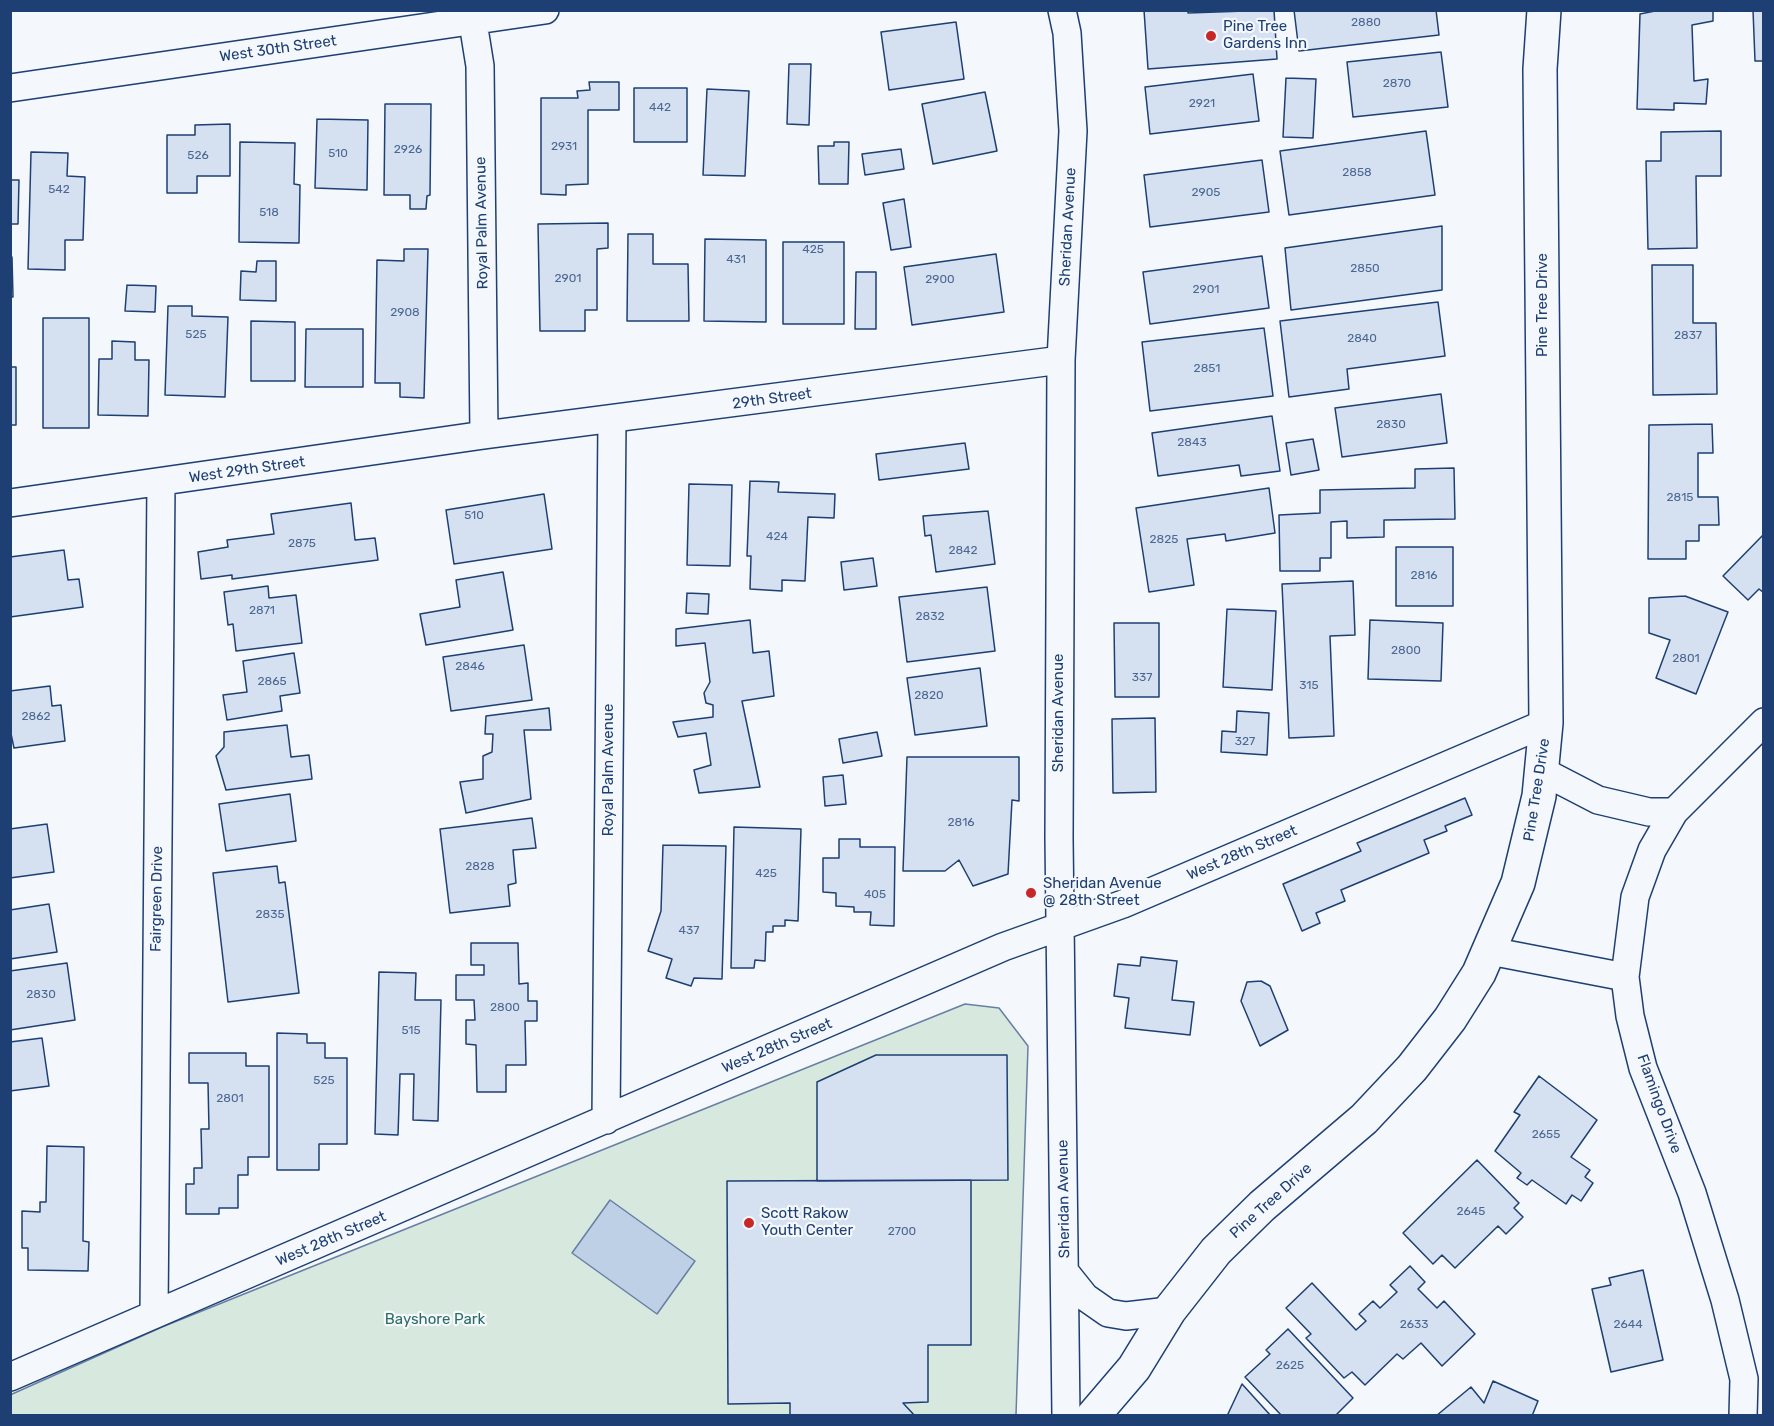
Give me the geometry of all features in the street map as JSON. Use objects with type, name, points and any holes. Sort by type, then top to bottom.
[{"type":"main road","name":"Pine Tree Drive","points":[[1525,10],[1540,69]]},
{"type":"main road","name":"Pine Tree Drive","points":[[1093,1416],[1134,1368],[1169,1311],[1193,1278],[1239,1227],[1342,1140],[1397,1084],[1450,1019],[1490,951],[1518,883],[1527,854],[1542,771],[1546,723],[1540,69],[1544,10]]},
{"type":"main road","name":"Pine Tree Drive","points":[[1126,1416],[1134,1368]]},
{"type":"street","name":"West 30th Street","points":[[10,88],[472,16],[545,10]]},
{"type":"street","name":"Sheridan Avenue","points":[[1062,10],[1067,33],[1072,131],[1060,360],[1060,928],[1066,1416]]},
{"type":"street","name":"Royal Palm Avenue","points":[[472,16],[480,66],[484,435]]},
{"type":"street","name":"29th Street","points":[[484,435],[1060,360]]},
{"type":"street","name":"Royal Palm Avenue","points":[[606,1120],[612,420]]},
{"type":"street","name":"West 29th Street","points":[[10,503],[484,435]]},
{"type":"street","name":"Fairgreen Drive","points":[[154,1314],[161,483]]},
{"type":"street","name":"Flamingo Drive","points":[[1743,1416],[1744,1379],[1725,1300],[1692,1193],[1643,1068],[1630,1016],[1625,977],[1635,897],[1652,849],[1674,812],[1764,722]]},
{"type":"street","name":"West 28th Street","points":[[10,1377],[1003,947],[1123,904],[1546,723]]},
{"type":"street","points":[[1542,771],[1598,800],[1649,812],[1674,812]]},
{"type":"street","points":[[1490,951],[1625,977]]},
{"type":"street","points":[[1065,1272],[1085,1297],[1108,1313],[1126,1316],[1169,1311]]},
{"type":"green space","name":"Scott Rakow Youth Center","points":[[965,1004],[999,1008],[1028,1046],[1016,1415],[11,1416],[10,1395],[162,1327]]},
{"type":"water","points":[[610,1200],[695,1261],[657,1314],[572,1253]]},
{"type":"building","name":"Pine Tree Gardens Inn","points":[[1144,10],[1188,10],[1188,13],[1274,10],[1277,59],[1148,69]]},
{"type":"building","points":[[1294,10],[1436,10],[1439,35],[1299,51]]},
{"type":"building","points":[[1660,10],[1713,10],[1713,21],[1692,25],[1694,81],[1708,79],[1706,104],[1674,103],[1674,110],[1637,109],[1640,14]]},
{"type":"building","points":[[1753,10],[1764,10],[1764,61],[1755,61]]},
{"type":"building","points":[[956,22],[964,79],[889,90],[881,32]]},
{"type":"building","points":[[1441,52],[1448,107],[1353,117],[1347,62]]},
{"type":"building","points":[[789,64],[811,64],[809,125],[787,124]]},
{"type":"building","points":[[1253,74],[1259,121],[1150,134],[1145,87]]},
{"type":"building","points":[[1286,78],[1316,79],[1313,138],[1283,137]]},
{"type":"building","points":[[589,82],[619,82],[619,110],[588,110],[588,184],[566,185],[566,195],[541,194],[541,98],[578,98],[577,91],[590,90]]},
{"type":"building","points":[[634,88],[687,88],[687,142],[634,142]]},
{"type":"building","points":[[707,89],[749,91],[745,176],[703,175]]},
{"type":"building","points":[[985,92],[997,151],[933,164],[922,104]]},
{"type":"building","points":[[385,104],[431,104],[430,195],[427,196],[426,209],[410,209],[410,195],[384,195]]},
{"type":"building","points":[[317,119],[368,120],[367,190],[315,188]]},
{"type":"building","points":[[230,124],[230,176],[197,176],[197,193],[167,193],[167,135],[195,135],[195,125]]},
{"type":"building","points":[[1426,131],[1435,195],[1289,215],[1280,151]]},
{"type":"building","points":[[1721,131],[1721,176],[1696,176],[1697,248],[1648,249],[1646,161],[1661,161],[1661,132]]},
{"type":"building","points":[[240,142],[295,143],[294,184],[300,185],[299,243],[239,242]]},
{"type":"building","points":[[834,142],[849,142],[848,184],[819,184],[818,146],[834,146]]},
{"type":"building","points":[[901,149],[904,169],[865,175],[862,154]]},
{"type":"building","points":[[31,152],[68,153],[67,176],[85,177],[83,240],[65,240],[65,270],[28,269]]},
{"type":"building","points":[[1262,160],[1269,212],[1150,227],[1144,175]]},
{"type":"building","points":[[10,180],[19,180],[18,224],[10,224]]},
{"type":"building","points":[[904,199],[911,247],[891,250],[883,203]]},
{"type":"building","points":[[608,223],[608,248],[597,249],[597,310],[585,310],[585,331],[540,331],[538,224]]},
{"type":"building","points":[[1442,226],[1442,290],[1291,310],[1285,248]]},
{"type":"building","points":[[628,234],[653,234],[653,264],[688,264],[689,321],[627,321]]},
{"type":"building","points":[[705,239],[766,240],[766,322],[704,321]]},
{"type":"building","points":[[783,242],[844,242],[844,324],[783,324]]},
{"type":"building","points":[[404,249],[428,249],[424,398],[400,397],[400,383],[375,383],[377,260],[404,261]]},
{"type":"building","points":[[996,254],[1004,312],[912,325],[904,267]]},
{"type":"building","points":[[1262,256],[1269,308],[1150,324],[1143,272]]},
{"type":"building","points":[[10,257],[12,257],[13,297],[10,297]]},
{"type":"building","points":[[257,261],[276,261],[276,301],[240,300],[241,271],[256,272]]},
{"type":"building","points":[[1652,265],[1693,265],[1693,323],[1716,323],[1717,394],[1653,395]]},
{"type":"building","points":[[856,272],[876,272],[876,329],[855,329]]},
{"type":"building","points":[[127,285],[156,286],[155,312],[125,311]]},
{"type":"building","points":[[1438,302],[1445,356],[1347,369],[1349,389],[1289,397],[1280,321]]},
{"type":"building","points":[[168,306],[192,306],[192,316],[228,317],[225,397],[165,395]]},
{"type":"building","points":[[43,318],[89,318],[89,428],[43,428]]},
{"type":"building","points":[[251,321],[295,322],[295,381],[251,381]]},
{"type":"building","points":[[1264,328],[1273,396],[1150,411],[1142,342]]},
{"type":"building","points":[[306,329],[363,329],[363,387],[305,387]]},
{"type":"building","points":[[112,341],[135,342],[135,360],[149,360],[148,416],[98,415],[99,359],[112,359]]},
{"type":"building","points":[[10,367],[16,367],[16,425],[10,425]]},
{"type":"building","points":[[1441,394],[1447,443],[1342,457],[1335,408]]},
{"type":"building","points":[[1272,416],[1280,471],[1241,476],[1239,465],[1158,476],[1152,433]]},
{"type":"building","points":[[1712,424],[1713,453],[1698,453],[1698,497],[1718,497],[1719,525],[1699,525],[1699,541],[1686,541],[1686,559],[1648,559],[1649,425]]},
{"type":"building","points":[[1313,439],[1319,470],[1291,475],[1286,443]]},
{"type":"building","points":[[965,443],[969,469],[879,480],[876,454]]},
{"type":"building","points":[[1454,468],[1455,519],[1384,520],[1384,537],[1347,538],[1347,521],[1331,522],[1331,558],[1320,558],[1320,571],[1280,571],[1279,515],[1320,513],[1320,490],[1415,488],[1415,469]]},
{"type":"building","points":[[750,481],[779,482],[778,492],[835,494],[834,518],[808,517],[805,581],[782,580],[782,591],[750,589],[751,556],[747,556]]},
{"type":"building","points":[[689,484],[732,485],[730,566],[687,565]]},
{"type":"building","points":[[1269,488],[1275,533],[1226,541],[1225,534],[1187,539],[1194,585],[1149,592],[1136,508]]},
{"type":"building","points":[[544,494],[552,549],[454,564],[446,510]]},
{"type":"building","points":[[351,503],[355,540],[375,538],[378,560],[232,579],[232,575],[201,579],[198,552],[228,547],[227,540],[274,534],[271,514]]},
{"type":"building","points":[[988,511],[995,564],[936,572],[931,535],[925,536],[923,516]]},
{"type":"building","points":[[1764,534],[1764,593],[1759,589],[1748,600],[1723,576]]},
{"type":"building","points":[[1396,547],[1453,547],[1453,606],[1396,606]]},
{"type":"building","points":[[64,550],[68,580],[79,579],[83,607],[10,617],[10,557]]},
{"type":"building","points":[[873,558],[877,586],[844,590],[841,562]]},
{"type":"building","points":[[503,572],[513,630],[426,645],[420,614],[460,607],[456,580]]},
{"type":"building","points":[[1353,581],[1355,635],[1330,636],[1334,736],[1289,738],[1282,584]]},
{"type":"building","points":[[268,586],[269,598],[296,595],[302,643],[236,651],[233,624],[228,625],[224,592]]},
{"type":"building","points":[[987,587],[995,651],[907,662],[899,597]]},
{"type":"building","points":[[687,593],[709,594],[708,614],[686,613]]},
{"type":"building","points":[[1685,596],[1728,612],[1696,694],[1656,678],[1670,640],[1649,633],[1649,598]]},
{"type":"building","points":[[1227,609],[1276,611],[1272,690],[1223,687]]},
{"type":"building","points":[[750,620],[753,653],[769,651],[774,696],[742,701],[760,787],[699,793],[694,770],[711,765],[706,733],[678,737],[673,722],[713,717],[713,705],[706,703],[704,693],[710,682],[705,643],[676,646],[676,629]]},
{"type":"building","points":[[1370,620],[1443,623],[1441,681],[1368,679]]},
{"type":"building","points":[[1114,623],[1159,623],[1159,697],[1115,697]]},
{"type":"building","points":[[524,645],[532,700],[451,711],[443,657]]},
{"type":"building","points":[[294,653],[300,693],[280,696],[282,711],[227,720],[223,695],[247,692],[243,661]]},
{"type":"building","points":[[980,668],[987,726],[915,735],[907,678]]},
{"type":"building","points":[[50,686],[52,706],[61,705],[65,741],[14,748],[10,729],[10,691]]},
{"type":"building","points":[[549,708],[551,730],[524,730],[531,799],[466,813],[460,782],[483,779],[483,756],[492,752],[493,734],[485,734],[486,716]]},
{"type":"building","points":[[1237,711],[1269,713],[1267,755],[1221,752],[1222,731],[1236,732]]},
{"type":"building","points":[[1155,718],[1156,792],[1113,793],[1112,719]]},
{"type":"building","points":[[287,725],[291,757],[309,755],[312,779],[226,790],[216,756],[224,747],[224,732]]},
{"type":"building","points":[[877,732],[882,756],[843,763],[839,739]]},
{"type":"building","points":[[907,757],[1019,757],[1019,801],[1012,800],[1008,874],[973,886],[959,860],[945,871],[903,871]]},
{"type":"building","points":[[843,775],[846,804],[825,806],[823,777]]},
{"type":"building","points":[[290,794],[296,841],[226,851],[219,804]]},
{"type":"building","points":[[1465,798],[1472,815],[1445,826],[1447,831],[1424,840],[1429,853],[1341,890],[1345,901],[1316,913],[1320,923],[1302,931],[1283,884],[1361,851],[1357,843]]},
{"type":"building","points":[[532,818],[536,848],[513,850],[516,883],[508,885],[510,906],[450,913],[440,829]]},
{"type":"building","points":[[47,824],[54,872],[10,878],[10,829]]},
{"type":"building","points":[[734,827],[801,829],[798,921],[785,920],[785,926],[773,926],[773,932],[766,932],[765,961],[755,960],[754,968],[731,968]]},
{"type":"building","points":[[839,839],[860,839],[860,847],[895,847],[894,926],[870,925],[871,912],[854,912],[854,907],[836,906],[836,893],[823,892],[823,858],[839,858]]},
{"type":"building","points":[[663,845],[726,846],[722,979],[694,978],[691,986],[666,978],[672,959],[648,951],[661,911]]},
{"type":"building","points":[[277,866],[279,883],[285,882],[299,993],[228,1002],[213,873]]},
{"type":"building","points":[[49,904],[57,952],[10,959],[10,910]]},
{"type":"building","points":[[471,943],[518,943],[519,984],[528,983],[528,1001],[537,1001],[537,1021],[525,1021],[526,1065],[506,1065],[506,1092],[477,1092],[476,1045],[466,1044],[466,1020],[475,1020],[474,1000],[456,1000],[456,975],[484,975],[484,965],[471,965]]},
{"type":"building","points":[[1141,957],[1177,961],[1172,1000],[1194,1002],[1190,1035],[1125,1028],[1129,998],[1114,996],[1118,964],[1140,966]]},
{"type":"building","points":[[67,963],[75,1020],[10,1030],[10,971]]},
{"type":"building","points":[[379,972],[416,973],[415,1000],[441,1000],[438,1121],[413,1120],[414,1074],[400,1074],[398,1135],[375,1134]]},
{"type":"building","points":[[1261,981],[1270,986],[1288,1030],[1260,1046],[1241,1001],[1247,982]]},
{"type":"building","points":[[277,1033],[307,1034],[307,1043],[325,1043],[325,1058],[347,1058],[347,1144],[319,1144],[319,1170],[277,1170]]},
{"type":"building","points":[[42,1038],[49,1086],[10,1091],[10,1042]]},
{"type":"building","points":[[189,1053],[246,1053],[246,1066],[269,1066],[269,1157],[248,1157],[248,1175],[238,1175],[238,1208],[219,1208],[219,1214],[186,1214],[186,1184],[194,1184],[194,1168],[202,1168],[201,1129],[209,1129],[208,1083],[189,1083]]},
{"type":"building","points":[[876,1055],[1007,1055],[1008,1180],[817,1181],[817,1082]]},
{"type":"building","points":[[1539,1076],[1597,1120],[1571,1157],[1590,1170],[1585,1177],[1593,1183],[1581,1201],[1572,1195],[1566,1204],[1532,1180],[1527,1185],[1517,1178],[1521,1173],[1495,1151],[1520,1115],[1514,1112]]},
{"type":"building","points":[[47,1146],[84,1147],[83,1241],[89,1242],[88,1271],[28,1270],[28,1248],[22,1248],[22,1211],[40,1212],[40,1202],[46,1202]]},
{"type":"building","points":[[1477,1160],[1519,1203],[1514,1208],[1523,1217],[1506,1234],[1498,1226],[1455,1268],[1442,1255],[1433,1264],[1403,1233]]},
{"type":"building","name":"Scott Rakow Youth Center","points":[[971,1180],[971,1345],[928,1345],[928,1402],[903,1403],[915,1416],[790,1416],[790,1403],[728,1404],[727,1181]]},
{"type":"building","points":[[1410,1266],[1425,1282],[1418,1289],[1437,1308],[1444,1301],[1475,1334],[1442,1366],[1421,1343],[1403,1359],[1397,1354],[1365,1385],[1352,1372],[1344,1378],[1306,1338],[1311,1334],[1286,1308],[1312,1283],[1356,1330],[1366,1321],[1359,1314],[1373,1301],[1380,1308],[1397,1292],[1390,1285]]},
{"type":"building","points":[[1643,1270],[1663,1360],[1611,1372],[1592,1289],[1611,1285],[1609,1278]]},
{"type":"building","points":[[1288,1329],[1353,1398],[1335,1416],[1282,1416],[1245,1377],[1270,1354],[1266,1350]]},
{"type":"building","points":[[1493,1381],[1538,1401],[1532,1416],[1436,1416],[1471,1387],[1484,1403]]},
{"type":"building","points":[[1242,1384],[1271,1416],[1227,1416]]},
{"type":"place","name":"Pine Tree Gardens Inn","points":[[1211,36]]},
{"type":"place","name":"Sheridan Avenue @ 28th Street","points":[[1031,893]]},
{"type":"place","name":"Scott Rakow Youth Center","points":[[749,1223]]},
{"type":"park label","name":"Bayshore Park","points":[[435,1320]]}]
